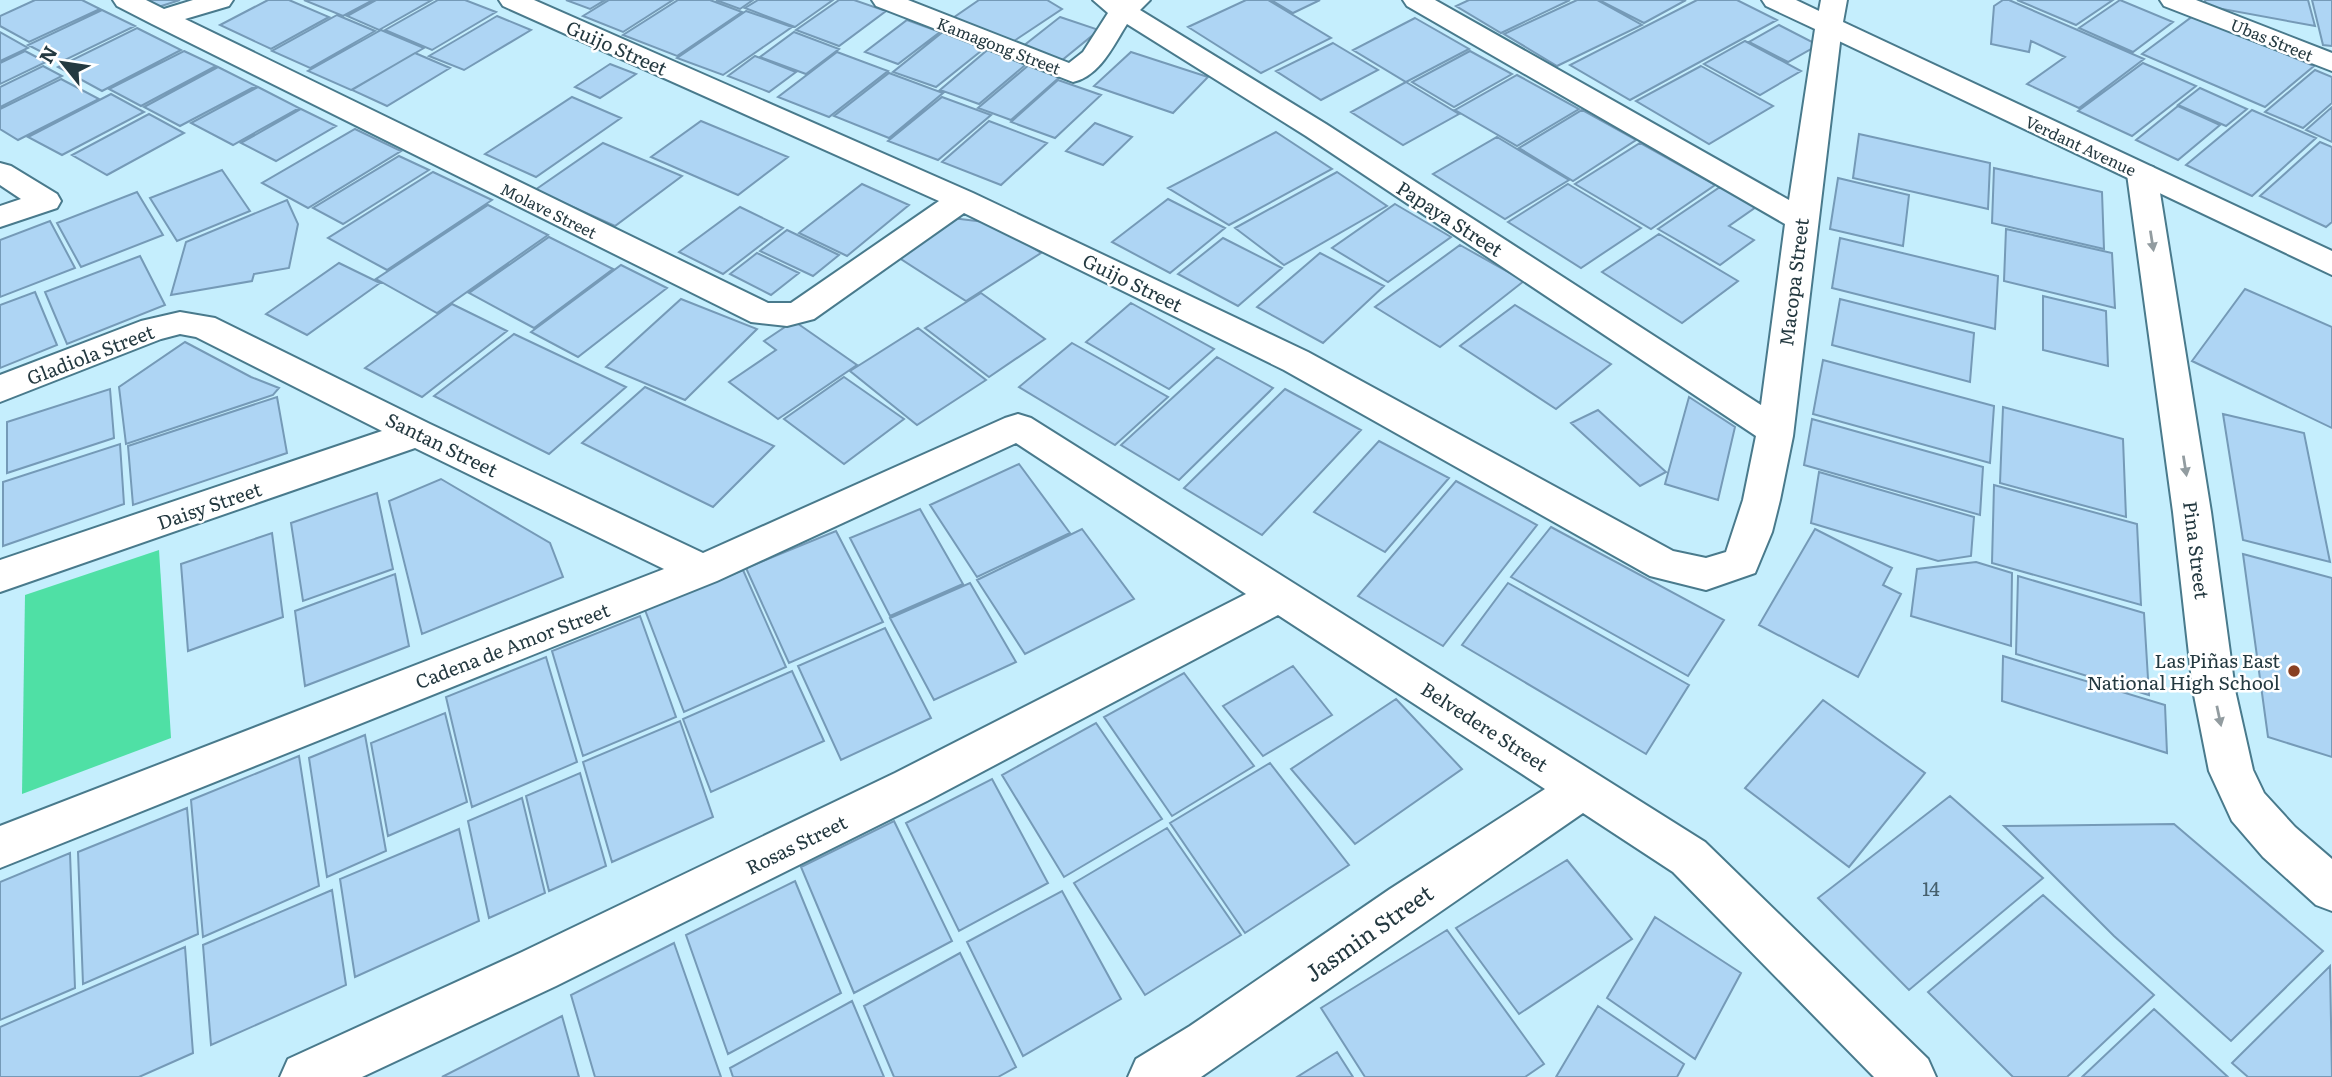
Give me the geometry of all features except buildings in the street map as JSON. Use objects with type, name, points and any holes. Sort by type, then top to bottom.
[{"type":"street","name":"Molave Street","points":[[126,0],[752,311],[772,317],[802,311],[962,200]]},
{"type":"street","points":[[161,18],[220,0]]},
{"type":"street","name":"Guijo Street","points":[[512,0],[962,200],[1296,361],[1664,565],[1706,574],[1741,562]]},
{"type":"street","name":"Kamagong Street","points":[[886,0],[1073,74],[1093,57],[1122,3]]},
{"type":"street","points":[[1416,0],[1801,220]]},
{"type":"street","name":"Verdant Avenue","points":[[1775,0],[1832,13],[2142,174],[2332,264]]},
{"type":"street","name":"Ubas Street","points":[[2173,0],[2332,63]]},
{"type":"street","name":"Papaya Street","points":[[1122,3],[1775,431]]},
{"type":"street","name":"Macopa Street","points":[[1741,562],[1752,535],[1775,431],[1801,220],[1832,13]]},
{"type":"street","points":[[0,172],[46,201],[0,218]]},
{"type":"street","name":"Pina Street","points":[[2142,174],[2192,512],[2214,690],[2231,771],[2248,807],[2279,842],[2332,889]]},
{"type":"street","name":"Gladiola Street","points":[[0,389],[123,340],[180,323]]},
{"type":"street","name":"Santan Street","points":[[180,323],[203,326],[220,333],[417,433],[703,570]]},
{"type":"street","name":"Cadena de Amor Street","points":[[0,847],[703,570],[1018,427]]},
{"type":"street","name":"Belvedere Street","points":[[1018,427],[1689,857],[1910,1077]]},
{"type":"street","name":"Daisy Street","points":[[0,576],[417,433]]},
{"type":"street","name":"Rosas Street","points":[[306,1077],[540,969],[911,788],[1280,595]]},
{"type":"street","name":"Jasmin Street","points":[[1154,1077],[1208,1044],[1406,905],[1582,789]]},
{"type":"green space","points":[[159,550],[171,738],[22,794],[25,595]]},
{"type":"place","name":"Las Piñas East National High School","points":[[2294,671]]}]
